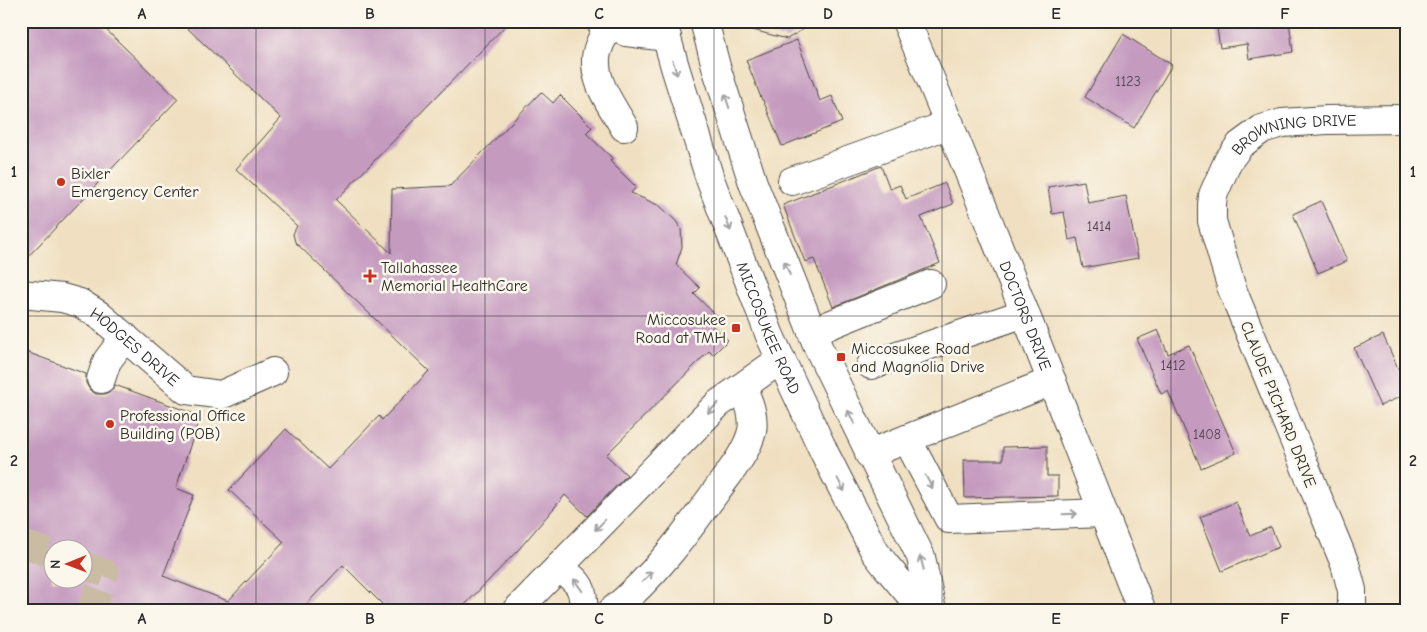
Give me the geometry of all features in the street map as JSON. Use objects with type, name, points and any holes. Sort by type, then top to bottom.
[{"type":"street","points":[[704,21],[717,70],[753,183],[818,347],[921,557],[932,611]]},
{"type":"street","name":"DOCTORS DRIVE","points":[[906,21],[950,124],[1142,611]]},
{"type":"street","points":[[624,127],[598,81],[596,58],[605,23],[626,32],[664,29]]},
{"type":"street","name":"MICCOSUKEE ROAD","points":[[664,29],[710,178],[770,336],[825,454],[876,552],[924,611]]},
{"type":"street","name":"BROWNING DRIVE","points":[[1214,195],[1228,161],[1240,144],[1262,129],[1282,123],[1327,120],[1406,120]]},
{"type":"street","points":[[792,181],[950,124]]},
{"type":"street","name":"CLAUDE PICHARD DRIVE","points":[[1214,195],[1212,221],[1232,289],[1345,564],[1352,590],[1352,611]]},
{"type":"street","points":[[812,332],[931,284]]},
{"type":"street","name":"HODGES DRIVE","points":[[21,294],[62,298],[80,303],[99,315],[186,390],[221,395],[274,372]]},
{"type":"street","points":[[871,365],[1025,313]]},
{"type":"street","points":[[101,379],[107,361],[124,337]]},
{"type":"street","points":[[522,609],[558,567],[718,404],[781,359]]},
{"type":"street","points":[[870,454],[1052,381]]},
{"type":"street","points":[[612,611],[650,574],[688,529],[742,456],[752,430],[751,408],[742,386]]},
{"type":"street","points":[[907,439],[949,519],[1104,513]]},
{"type":"street","points":[[558,567],[577,582],[583,592],[583,611]]},
{"type":"building","name":"Bixler Emergency Center","points":[[21,21],[97,21],[178,99],[21,264]]},
{"type":"building","points":[[180,21],[510,21],[336,200],[391,253],[392,189],[450,186],[541,92],[553,103],[560,95],[592,127],[586,133],[612,158],[610,161],[636,187],[631,193],[660,206],[676,221],[681,229],[682,247],[676,265],[700,288],[694,294],[719,318],[712,325],[728,340],[713,355],[709,351],[606,455],[627,475],[587,516],[565,495],[520,548],[459,611],[389,611],[343,565],[300,611],[21,611],[21,350],[86,374],[86,383],[90,390],[96,394],[105,394],[111,391],[115,385],[200,416],[176,488],[194,495],[163,576],[228,601],[284,542],[229,490],[286,429],[328,469],[379,416],[382,420],[429,371],[295,242],[293,234],[297,226],[236,169],[281,118]]},
{"type":"building","points":[[742,21],[817,21],[787,39],[741,27]]},
{"type":"building","points":[[1216,21],[1289,21],[1293,52],[1249,59],[1247,44],[1220,48]]},
{"type":"building","points":[[1123,34],[1172,65],[1134,128],[1085,97]]},
{"type":"building","points":[[797,40],[820,101],[832,96],[842,122],[782,146],[746,60]]},
{"type":"building","points":[[881,166],[890,189],[900,185],[906,199],[945,183],[953,204],[921,217],[940,263],[833,307],[814,259],[805,262],[783,205]]},
{"type":"building","points":[[1084,181],[1088,203],[1126,196],[1138,258],[1083,268],[1077,238],[1069,240],[1064,212],[1052,214],[1048,187]]},
{"type":"building","points":[[1321,201],[1347,261],[1318,273],[1293,214]]},
{"type":"building","points":[[1158,330],[1168,354],[1189,345],[1236,453],[1201,468],[1168,391],[1161,394],[1137,339]]},
{"type":"building","points":[[1383,335],[1406,386],[1406,394],[1380,406],[1354,348]]},
{"type":"building","points":[[1047,446],[1047,476],[1058,476],[1058,496],[965,498],[964,460],[1003,460],[1003,447]]},
{"type":"building","points":[[1236,502],[1250,536],[1271,527],[1279,547],[1222,571],[1200,517]]},
{"type":"tunnel","points":[[21,543],[42,550]]},
{"type":"tunnel","points":[[91,611],[105,573],[92,568]]},
{"type":"place","name":"Bixler Emergency Center","points":[[61,182]]},
{"type":"place","name":"Tallahassee Memorial HealthCare","points":[[370,276]]},
{"type":"place","name":"Miccosukee Road at TMH","points":[[736,328]]},
{"type":"place","name":"Miccosukee Road and Magnolia Drive","points":[[841,357]]},
{"type":"place","name":"Professional Office Building (POB)","points":[[110,424]]}]
